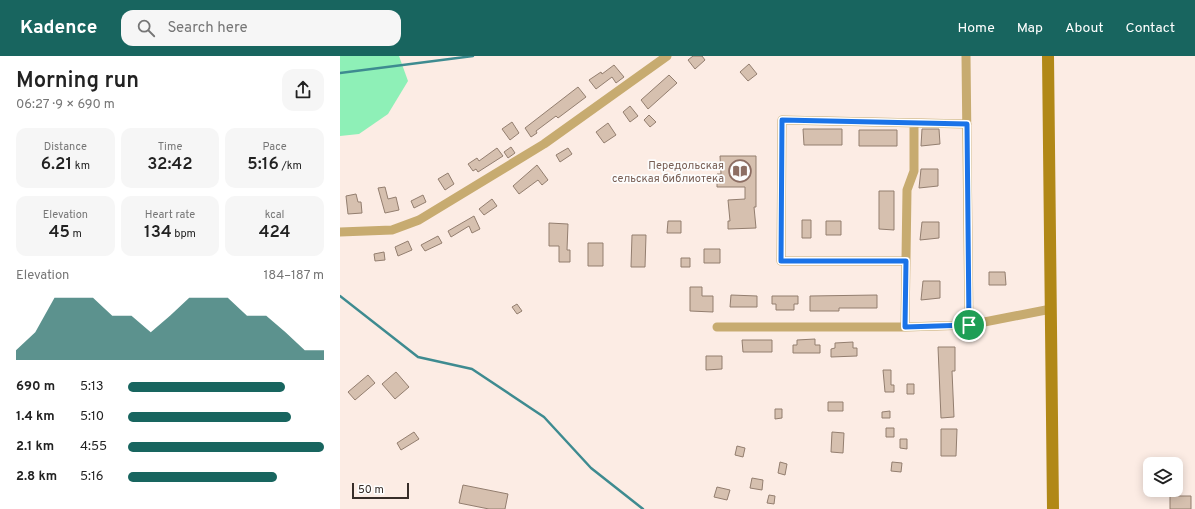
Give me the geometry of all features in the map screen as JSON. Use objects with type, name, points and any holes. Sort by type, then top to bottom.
[{"type":"main road","points":[[1048,56],[1053,509]]},
{"type":"street","points":[[340,232],[392,230],[419,220],[544,144],[667,56]]},
{"type":"street","points":[[966,56],[969,325]]},
{"type":"street","points":[[906,261],[781,261],[782,120],[967,124]]},
{"type":"street","points":[[905,327],[907,190],[914,171],[914,123]]},
{"type":"street","points":[[717,327],[905,327],[969,325],[1051,309]]},
{"type":"green space","points":[[340,56],[399,56],[408,81],[388,114],[359,134],[340,136]]},
{"type":"building","points":[[693,56],[702,56],[705,60],[695,69],[688,60]]},
{"type":"building","points":[[749,64],[757,74],[748,81],[740,72]]},
{"type":"building","points":[[614,65],[624,77],[616,83],[612,77],[596,89],[589,80],[601,72],[602,74]]},
{"type":"building","points":[[669,75],[677,83],[648,109],[641,100]]},
{"type":"building","points":[[578,87],[586,97],[558,118],[556,116],[536,131],[537,133],[531,137],[525,128]]},
{"type":"building","points":[[630,106],[638,116],[630,122],[623,112]]},
{"type":"building","points":[[649,115],[656,122],[650,127],[644,120]]},
{"type":"building","points":[[512,122],[519,133],[510,140],[502,129]]},
{"type":"building","points":[[608,123],[616,135],[604,143],[596,132]]},
{"type":"building","points":[[803,129],[842,129],[842,145],[804,145]]},
{"type":"building","points":[[922,129],[939,129],[940,144],[921,146]]},
{"type":"building","points":[[859,130],[897,130],[897,146],[859,146]]},
{"type":"building","points":[[511,147],[515,153],[508,158],[504,152]]},
{"type":"building","points":[[497,148],[503,156],[478,172],[476,169],[473,171],[468,164],[477,158],[479,161]]},
{"type":"building","points":[[568,148],[572,154],[560,162],[556,155]]},
{"type":"building","points":[[720,156],[756,156],[756,207],[754,207],[756,228],[728,229],[728,221],[730,221],[728,200],[745,199],[745,187],[717,187],[717,174],[721,174]]},
{"type":"building","points":[[537,165],[548,180],[542,185],[538,180],[519,194],[513,186]]},
{"type":"building","points":[[921,169],[938,169],[938,186],[919,188]]},
{"type":"building","points":[[448,173],[454,184],[445,190],[438,179]]},
{"type":"building","points":[[385,187],[388,199],[396,197],[399,210],[385,213],[378,188]]},
{"type":"building","points":[[879,191],[894,191],[894,230],[879,229]]},
{"type":"building","points":[[356,194],[358,202],[361,202],[362,213],[348,214],[346,196]]},
{"type":"building","points":[[423,195],[426,202],[414,208],[411,201]]},
{"type":"building","points":[[492,199],[497,206],[484,215],[479,209]]},
{"type":"building","points":[[474,216],[480,229],[472,233],[469,226],[451,237],[448,231]]},
{"type":"building","points":[[802,220],[811,220],[811,238],[802,238]]},
{"type":"building","points":[[668,221],[681,221],[681,233],[667,233]]},
{"type":"building","points":[[826,221],[841,221],[841,235],[826,235]]},
{"type":"building","points":[[922,222],[939,222],[939,238],[920,240]]},
{"type":"building","points":[[549,223],[568,224],[567,250],[570,250],[570,262],[559,262],[559,246],[549,246]]},
{"type":"building","points":[[632,235],[646,235],[645,267],[631,267]]},
{"type":"building","points":[[438,236],[442,243],[425,251],[421,245]]},
{"type":"building","points":[[408,241],[412,250],[398,256],[395,247]]},
{"type":"building","points":[[588,243],[603,243],[603,266],[588,266]]},
{"type":"building","points":[[704,249],[720,249],[720,263],[704,263]]},
{"type":"building","points":[[384,252],[385,260],[375,261],[374,254]]},
{"type":"building","points":[[681,258],[690,258],[690,267],[681,267]]},
{"type":"building","points":[[989,272],[1005,272],[1006,285],[989,285]]},
{"type":"building","points":[[923,281],[940,281],[940,298],[921,300]]},
{"type":"building","points":[[690,287],[702,287],[702,296],[713,296],[713,312],[690,311]]},
{"type":"building","points":[[731,295],[757,296],[757,307],[730,307]]},
{"type":"building","points":[[877,295],[877,308],[839,308],[839,311],[810,311],[810,296]]},
{"type":"building","points":[[772,296],[798,296],[798,304],[794,304],[794,310],[776,310],[776,304],[772,304]]},
{"type":"building","points":[[517,304],[522,311],[517,314],[512,307]]},
{"type":"building","points":[[815,339],[815,345],[820,345],[820,353],[793,353],[793,345],[797,345],[797,340]]},
{"type":"building","points":[[742,340],[772,340],[772,352],[743,352]]},
{"type":"building","points":[[853,342],[853,348],[857,348],[857,356],[831,357],[831,349],[835,348],[835,343]]},
{"type":"building","points":[[938,347],[955,347],[955,371],[952,371],[954,417],[941,418]]},
{"type":"building","points":[[706,356],[722,356],[722,369],[706,370]]},
{"type":"building","points":[[883,370],[891,370],[891,385],[894,385],[894,392],[885,392]]},
{"type":"building","points":[[396,372],[409,387],[395,399],[382,384]]},
{"type":"building","points":[[368,375],[375,383],[355,400],[348,392]]},
{"type":"building","points":[[907,384],[914,384],[914,394],[907,394]]},
{"type":"building","points":[[828,402],[843,402],[843,411],[828,411]]},
{"type":"building","points":[[775,409],[782,409],[782,418],[775,419]]},
{"type":"building","points":[[890,411],[890,418],[882,418],[882,412]]},
{"type":"building","points":[[886,428],[894,428],[894,437],[886,437]]},
{"type":"building","points":[[941,429],[957,429],[956,456],[941,456]]},
{"type":"building","points":[[414,432],[419,439],[401,450],[397,443]]},
{"type":"building","points":[[832,432],[844,433],[843,453],[831,452]]},
{"type":"building","points":[[900,439],[907,439],[907,449],[900,448]]},
{"type":"building","points":[[737,446],[745,448],[743,457],[735,455]]},
{"type":"building","points":[[780,462],[787,464],[785,475],[778,473]]},
{"type":"building","points":[[892,462],[902,463],[901,472],[891,471]]},
{"type":"building","points":[[752,478],[763,480],[762,490],[750,488]]},
{"type":"building","points":[[463,485],[508,494],[505,509],[489,509],[459,503]]},
{"type":"building","points":[[717,487],[730,490],[727,500],[714,497]]},
{"type":"building","points":[[769,495],[775,496],[774,504],[767,503]]},
{"type":"building","points":[[1191,496],[1191,509],[1170,509],[1170,497]]},
{"type":"waterway","points":[[340,73],[473,56]]},
{"type":"waterway","points":[[340,296],[418,357],[472,369],[544,417],[591,468],[643,509]]},
{"type":"place","name":"Передольская сельская библиотека","points":[[740,171]]},
{"type":"route","points":[[782,120],[967,124],[969,325],[905,327],[906,261],[781,261],[782,120]]}]
